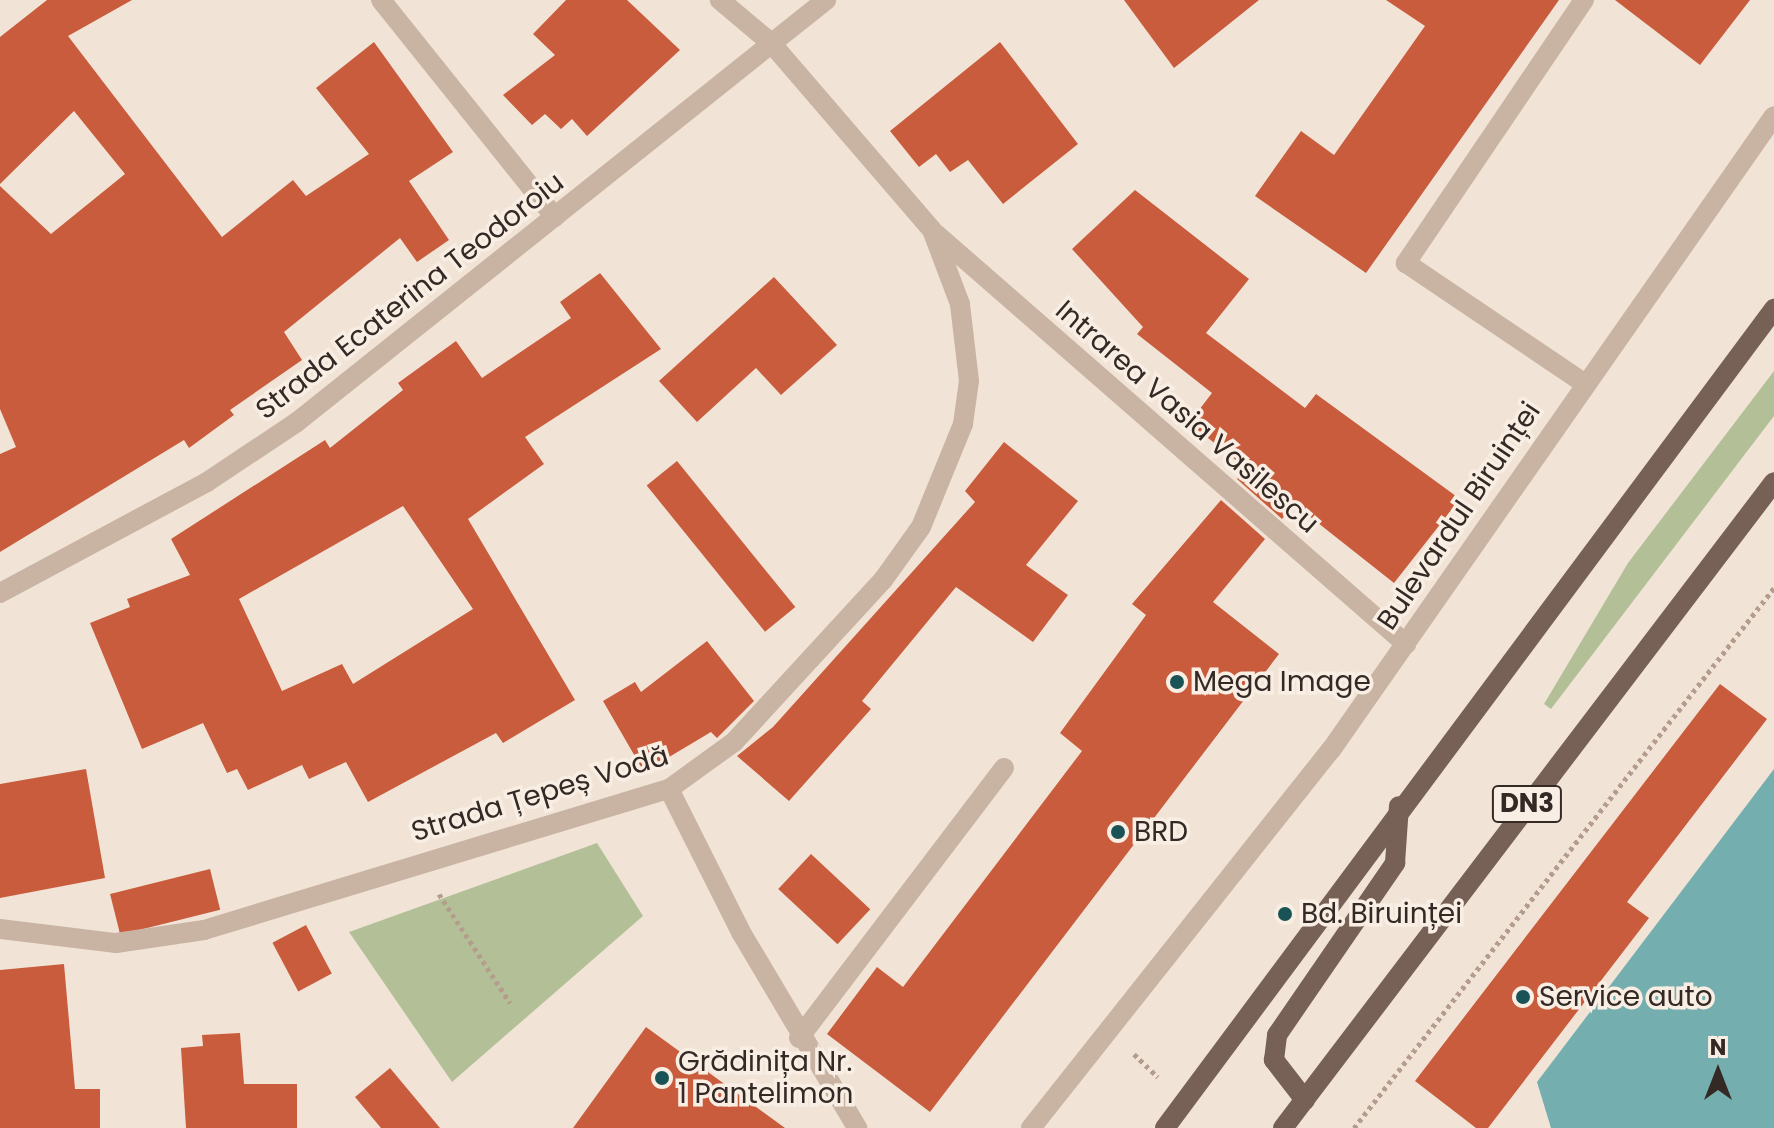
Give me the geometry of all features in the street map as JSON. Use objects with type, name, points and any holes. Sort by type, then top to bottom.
[{"type":"main road","points":[[1165,1128],[1399,806],[1774,309]]},
{"type":"main road","name":"DN3","points":[[1283,1128],[1774,482]]},
{"type":"main road","points":[[1305,1100],[1274,1060],[1277,1035],[1395,863],[1399,806]]},
{"type":"street","points":[[381,0],[555,217]]},
{"type":"street","name":"Strada Țepeș Vodă","points":[[0,929],[69,942],[154,939],[669,789],[734,742],[806,670],[883,580],[945,478],[969,381],[960,304],[932,230],[771,43],[720,0]]},
{"type":"street","name":"Strada Ecaterina Teodoroiu","points":[[0,593],[252,454],[826,0]]},
{"type":"street","points":[[1584,0],[1406,263],[1584,383]]},
{"type":"street","name":"Bulevardul Biruinței","points":[[1031,1128],[1110,1031],[1406,644],[1584,383],[1774,116]]},
{"type":"street","name":"Intrarea Vasia Vasilescu","points":[[932,230],[1406,644]]},
{"type":"street","points":[[799,1038],[1004,768]]},
{"type":"street","points":[[669,789],[799,1038],[857,1128]]},
{"type":"path","points":[[1354,1128],[1774,588]]},
{"type":"path","points":[[423,861],[510,1003]]},
{"type":"path","points":[[1110,1031],[1184,1100]]},
{"type":"green space","points":[[1774,371],[1774,416],[1551,709],[1544,704],[1628,563]]},
{"type":"green space","points":[[597,843],[643,916],[452,1082],[349,932]]},
{"type":"water","points":[[1774,769],[1774,1128],[1551,1128],[1537,1082]]},
{"type":"building","points":[[47,0],[132,0],[68,36],[222,237],[293,180],[306,196],[369,154],[316,88],[374,42],[453,152],[409,181],[449,240],[417,262],[400,238],[284,332],[302,360],[230,410],[234,415],[189,448],[184,440],[0,552],[0,454],[16,447],[0,409],[0,186],[51,234],[125,174],[74,111],[0,184],[0,37]]},
{"type":"building","points":[[566,0],[627,0],[680,50],[587,136],[572,119],[561,129],[545,114],[532,125],[503,95],[555,55],[533,34]]},
{"type":"building","points":[[1124,0],[1259,0],[1174,68]]},
{"type":"building","points":[[1386,0],[1559,0],[1366,273],[1255,196],[1301,131],[1334,155],[1425,26]]},
{"type":"building","points":[[1615,0],[1750,0],[1700,65]]},
{"type":"building","points":[[1000,42],[1078,144],[1003,204],[968,160],[950,172],[936,154],[919,167],[890,131]]},
{"type":"building","points":[[1135,190],[1249,279],[1206,333],[1305,408],[1316,394],[1460,499],[1394,583],[1294,504],[1282,519],[1237,479],[1246,468],[1189,423],[1212,393],[1137,334],[1143,327],[1072,249]]},
{"type":"building","points":[[600,273],[661,349],[525,437],[544,464],[468,519],[575,700],[503,743],[496,733],[368,802],[346,762],[309,779],[302,765],[248,790],[237,769],[227,773],[203,723],[142,749],[90,623],[130,607],[127,599],[190,575],[171,539],[325,440],[330,448],[403,390],[398,383],[456,341],[482,378],[571,318],[560,302]],"holes":[[[403,506],[473,609],[353,684],[342,664],[282,691],[239,599]]]},
{"type":"building","points":[[774,277],[837,345],[781,395],[756,368],[697,422],[659,381]]},
{"type":"building","points":[[1004,442],[1078,501],[1026,565],[1068,595],[1033,642],[956,587],[862,701],[871,709],[789,801],[737,756],[773,727],[975,502],[965,491]]},
{"type":"building","points":[[677,461],[795,607],[765,632],[647,486]]},
{"type":"building","points":[[1221,500],[1265,539],[1213,602],[1279,654],[930,1112],[827,1034],[877,967],[903,987],[1082,751],[1060,733],[1146,615],[1132,604]]},
{"type":"building","points":[[707,641],[754,701],[717,738],[711,732],[644,772],[603,701],[635,682],[641,692]]},
{"type":"building","points":[[1720,684],[1767,719],[1627,902],[1649,918],[1488,1128],[1476,1128],[1415,1081]]},
{"type":"building","points":[[86,769],[105,878],[0,898],[0,784]]},
{"type":"building","points":[[811,854],[870,909],[838,944],[778,889]]},
{"type":"building","points":[[210,869],[220,910],[120,935],[110,894]]},
{"type":"building","points":[[306,925],[332,974],[298,991],[272,943]]},
{"type":"building","points":[[64,964],[75,1089],[100,1089],[100,1128],[0,1128],[0,970]]},
{"type":"building","name":"Grădinița Nr. 1 Pantelimon","points":[[646,1027],[785,1128],[573,1128]]},
{"type":"building","points":[[240,1033],[244,1084],[297,1084],[297,1128],[186,1128],[181,1048],[203,1046],[202,1035]]},
{"type":"building","points":[[390,1068],[440,1128],[381,1128],[355,1097]]},
{"type":"place","name":"Mega Image","points":[[1177,682]]},
{"type":"place","name":"BRD","points":[[1118,832]]},
{"type":"place","name":"Bd. Biruinței","points":[[1285,914]]},
{"type":"place","name":"Service auto","points":[[1523,997]]},
{"type":"place","name":"Grădinița Nr. 1 Pantelimon","points":[[662,1078]]}]
